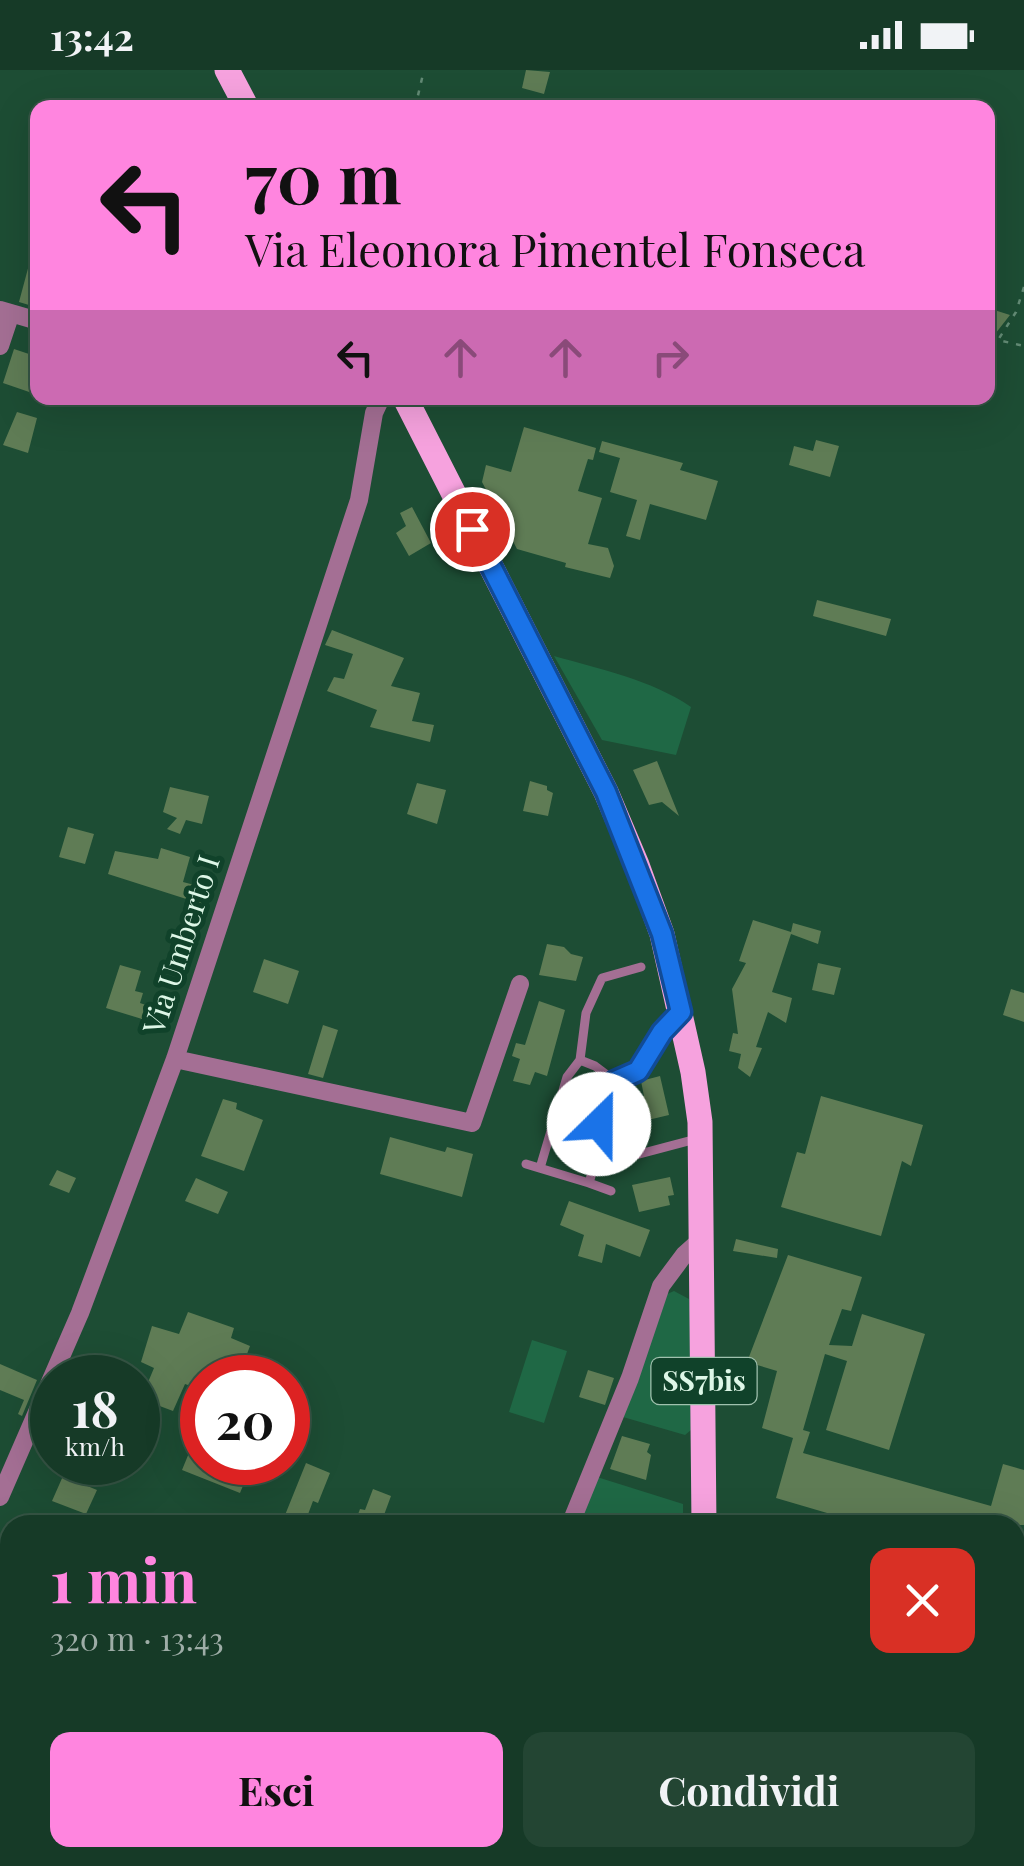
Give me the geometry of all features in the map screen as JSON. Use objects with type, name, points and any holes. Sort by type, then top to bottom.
[{"type":"main road","points":[[227,70],[243,100]]},
{"type":"main road","name":"SS7bis","points":[[410,405],[606,792],[662,934],[693,1072],[700,1138],[704,1515]]},
{"type":"street","points":[[0,346],[5,312],[30,320]]},
{"type":"street","name":"Via Umberto I","points":[[0,1498],[80,1314],[174,1059],[354,518],[377,405]]},
{"type":"street","points":[[174,1059],[472,1123],[520,984]]},
{"type":"street","points":[[574,1515],[662,1286],[703,1238]]},
{"type":"lane","points":[[540,1168],[567,1077],[580,1060],[586,1013],[602,978],[642,967]]},
{"type":"lane","points":[[589,1183],[599,1124],[615,1081],[638,1071],[662,1032],[681,1012]]},
{"type":"lane","points":[[580,1060],[615,1081]]},
{"type":"lane","points":[[594,1166],[700,1138]]},
{"type":"lane","points":[[526,1164],[611,1191]]},
{"type":"path","points":[[418,100],[424,70]]},
{"type":"path","points":[[1024,287],[1016,312],[998,340],[1024,346]]},
{"type":"green space","points":[[554,656],[643,682],[691,707],[676,755],[602,740]]},
{"type":"green space","points":[[674,1291],[689,1299],[690,1309],[691,1430],[685,1435],[623,1417],[665,1295]]},
{"type":"green space","points":[[532,1340],[567,1351],[544,1423],[509,1412]]},
{"type":"green space","points":[[597,1477],[683,1504],[683,1515],[581,1515]]},
{"type":"building","points":[[526,70],[550,72],[544,94],[522,88]]},
{"type":"building","points":[[30,261],[30,302],[19,302]]},
{"type":"building","points":[[995,310],[1010,315],[995,334]]},
{"type":"building","points":[[14,349],[30,354],[30,392],[3,383]]},
{"type":"building","points":[[17,412],[37,418],[28,453],[3,445]]},
{"type":"building","points":[[524,427],[596,448],[593,460],[588,459],[578,491],[602,498],[588,544],[608,548],[614,566],[610,578],[517,549],[482,482],[486,465],[511,472]]},
{"type":"building","points":[[816,440],[839,446],[830,477],[789,465],[794,446],[813,451]]},
{"type":"building","points":[[602,441],[683,463],[680,470],[718,481],[706,520],[650,504],[640,540],[626,536],[637,500],[610,492],[620,458],[599,452]]},
{"type":"building","points":[[412,507],[431,543],[409,556],[396,533],[406,526],[400,513]]},
{"type":"building","points":[[817,600],[891,619],[886,636],[813,616]]},
{"type":"building","points":[[332,630],[404,658],[391,686],[420,693],[412,721],[434,725],[430,742],[370,727],[377,710],[327,691],[334,677],[344,679],[353,654],[325,645]]},
{"type":"building","points":[[657,761],[679,816],[662,802],[649,805],[633,770]]},
{"type":"building","points":[[530,781],[547,786],[553,793],[548,816],[523,811]]},
{"type":"building","points":[[417,783],[446,790],[437,824],[407,814]]},
{"type":"building","points":[[170,787],[209,796],[202,824],[186,820],[180,834],[167,829],[177,818],[163,812]]},
{"type":"building","points":[[68,827],[94,834],[85,864],[59,857]]},
{"type":"building","points":[[161,848],[190,857],[183,882],[206,888],[202,904],[108,874],[115,851],[158,859]]},
{"type":"building","points":[[753,920],[791,932],[793,923],[821,931],[818,944],[791,934],[772,992],[792,998],[786,1023],[768,1012],[756,1047],[762,1048],[750,1077],[738,1068],[741,1054],[729,1051],[733,1033],[738,1034],[732,989],[746,963],[739,961]]},
{"type":"building","points":[[547,944],[583,957],[576,981],[539,975]]},
{"type":"building","points":[[264,959],[299,971],[288,1004],[253,992]]},
{"type":"building","points":[[818,963],[841,968],[834,995],[812,990]]},
{"type":"building","points":[[120,965],[141,971],[135,991],[143,993],[140,1003],[146,1005],[142,1019],[106,1008]]},
{"type":"building","points":[[1011,989],[1024,993],[1024,1022],[1003,1015]]},
{"type":"building","points":[[539,1001],[565,1010],[547,1076],[535,1072],[530,1085],[513,1081],[520,1059],[512,1056],[516,1043],[525,1045]]},
{"type":"building","points":[[323,1025],[338,1030],[323,1078],[308,1074]]},
{"type":"building","points":[[660,1076],[669,1115],[648,1120],[651,1133],[630,1138],[632,1148],[613,1153],[608,1131],[610,1117],[626,1114],[623,1101],[644,1096],[641,1081]]},
{"type":"building","points":[[821,1096],[923,1125],[911,1166],[902,1161],[881,1236],[781,1207],[797,1152],[805,1154]]},
{"type":"building","points":[[223,1099],[263,1120],[244,1171],[201,1156]]},
{"type":"building","points":[[390,1137],[445,1152],[447,1147],[473,1154],[462,1197],[380,1174]]},
{"type":"building","points":[[57,1170],[76,1178],[69,1193],[49,1185]]},
{"type":"building","points":[[670,1177],[674,1195],[668,1196],[670,1205],[639,1212],[632,1185]]},
{"type":"building","points":[[196,1178],[228,1192],[218,1214],[185,1201]]},
{"type":"building","points":[[569,1201],[650,1230],[640,1257],[606,1244],[602,1263],[578,1256],[584,1235],[560,1225]]},
{"type":"building","points":[[736,1239],[778,1249],[777,1258],[733,1251]]},
{"type":"building","points":[[788,1255],[862,1277],[851,1311],[842,1309],[829,1345],[852,1346],[862,1314],[925,1334],[889,1450],[826,1430],[847,1361],[825,1354],[803,1430],[810,1432],[803,1453],[991,1506],[1003,1464],[1024,1470],[1024,1515],[834,1515],[776,1498],[793,1438],[762,1428],[777,1371],[747,1362]]},
{"type":"building","points":[[188,1312],[234,1328],[231,1338],[250,1346],[247,1355],[180,1355],[180,1395],[173,1411],[160,1406],[160,1355],[143,1355],[152,1326],[179,1334]]},
{"type":"building","points":[[0,1364],[30,1377],[30,1397],[22,1416],[18,1414],[24,1400],[0,1390]]},
{"type":"building","points":[[588,1370],[614,1378],[605,1405],[579,1397]]},
{"type":"building","points":[[622,1436],[650,1444],[646,1480],[610,1469]]},
{"type":"building","points":[[310,1465],[330,1473],[318,1503],[313,1501],[308,1515],[285,1515],[297,1485],[310,1485]]},
{"type":"building","points":[[59,1485],[85,1485],[97,1490],[86,1514],[52,1501]]},
{"type":"building","points":[[220,1485],[243,1485],[240,1493]]},
{"type":"building","points":[[373,1489],[391,1496],[384,1515],[358,1515],[360,1509],[365,1510]]},
{"type":"route","points":[[472,529],[606,792],[662,934],[681,1012],[662,1032],[638,1071],[615,1081],[599,1124]]}]
